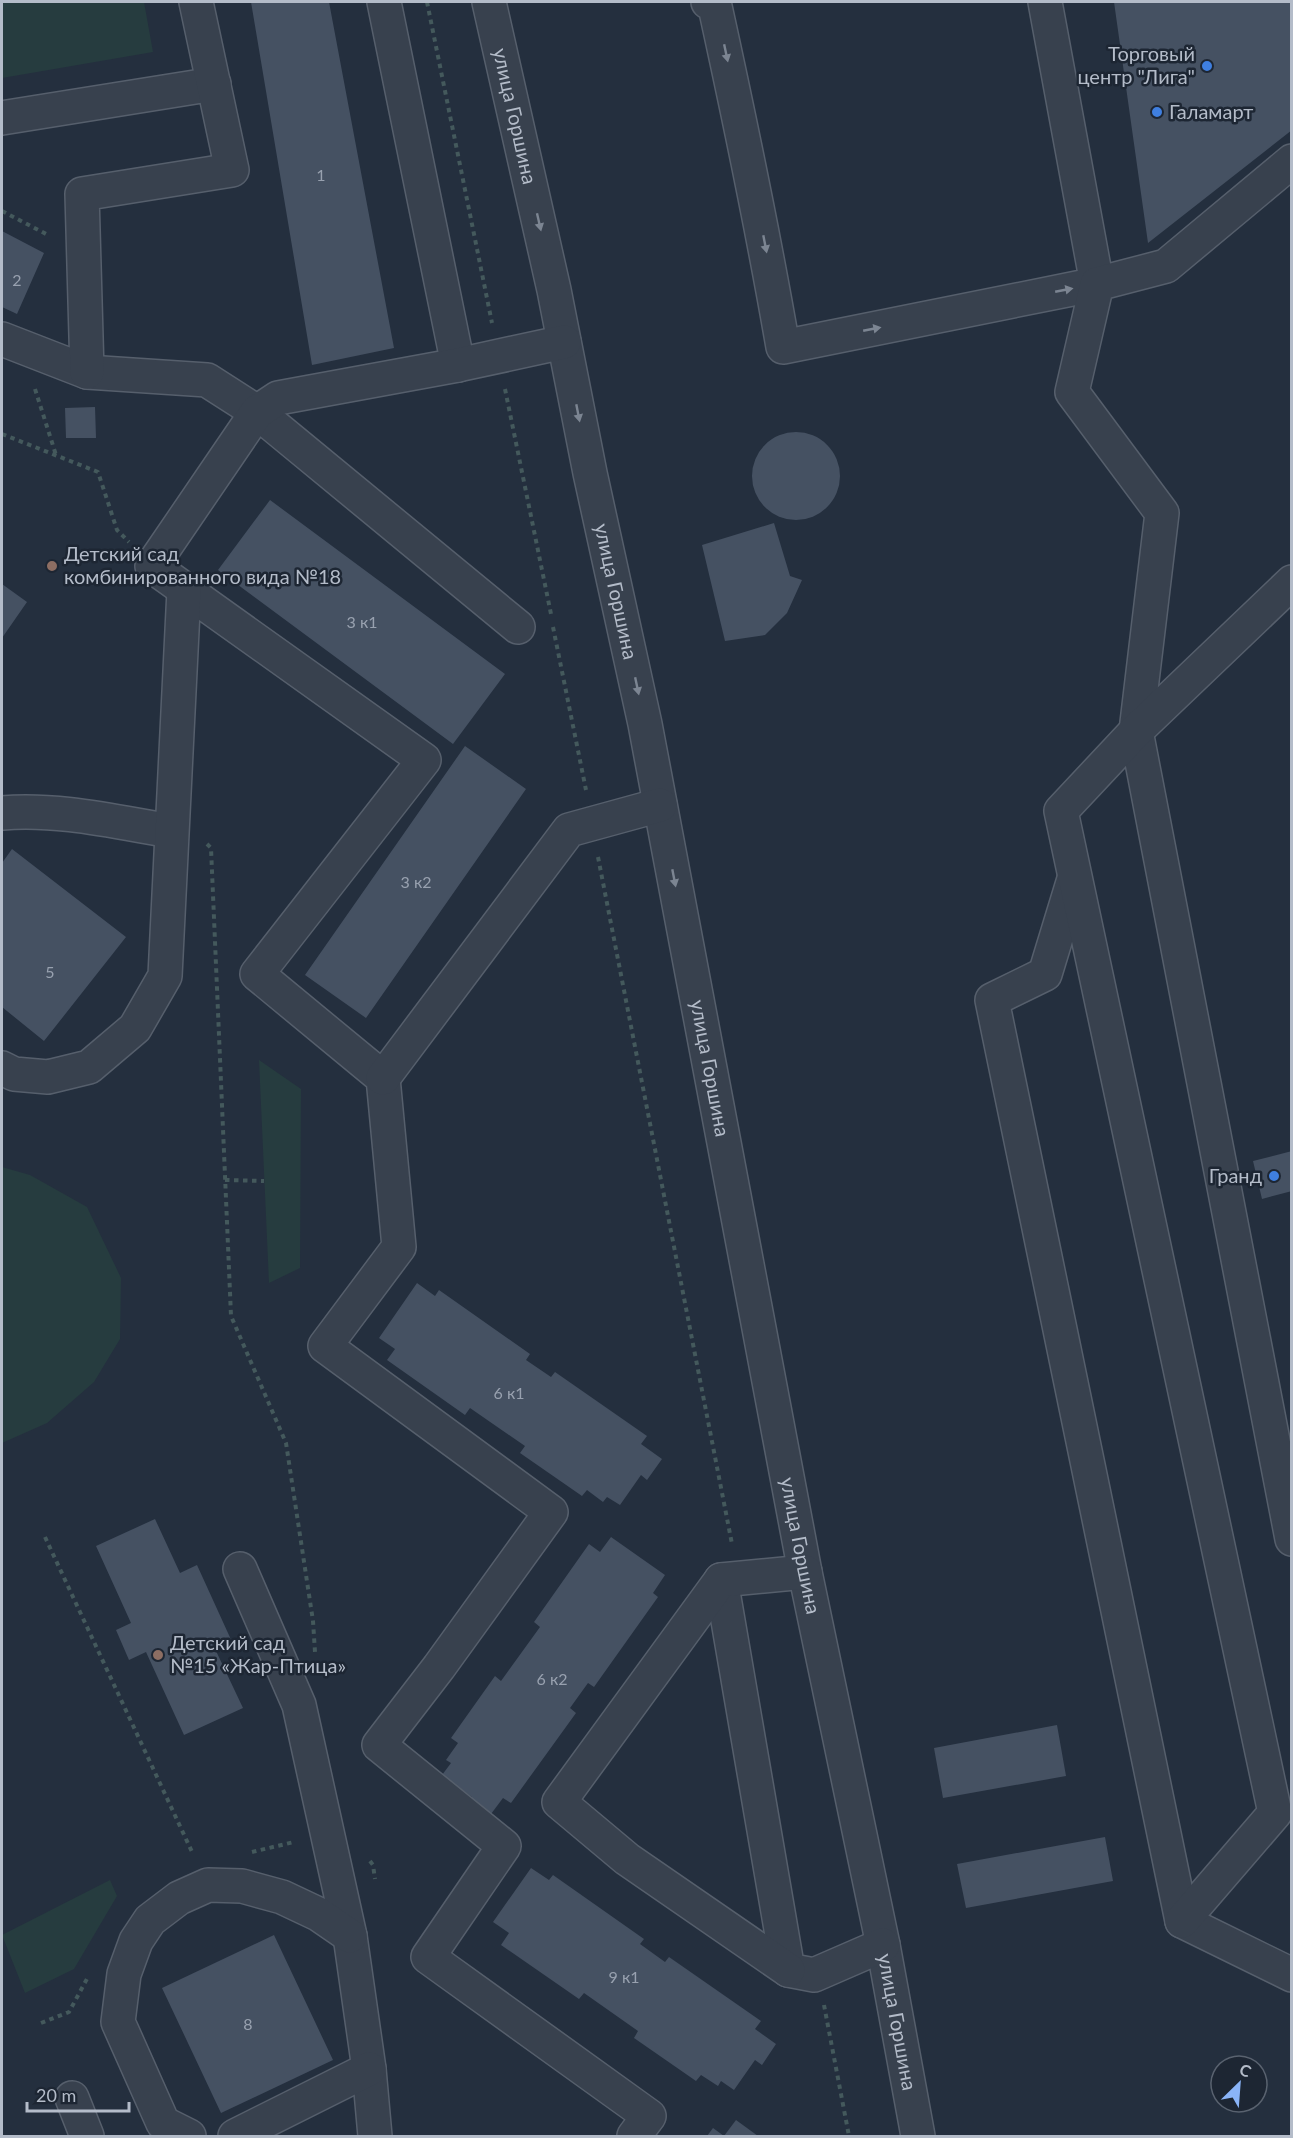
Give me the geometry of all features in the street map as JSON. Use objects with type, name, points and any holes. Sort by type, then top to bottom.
[{"type":"street","points":[[87,372],[82,194],[232,170],[196,2]]},
{"type":"street","points":[[384,2],[458,364]]},
{"type":"street","name":"улица Горшина","points":[[489,2],[643,712],[805,1572],[883,1945],[918,2136]]},
{"type":"street","points":[[708,2],[714,2],[735,94],[767,253],[783,347],[1097,284],[1166,267],[1292,161]]},
{"type":"street","points":[[1045,2],[1097,284],[1072,392],[1162,513],[1136,731],[1292,1539]]},
{"type":"street","points":[[2,118],[214,84]]},
{"type":"street","points":[[383,1078],[257,974],[424,760],[152,567],[256,412],[278,398],[564,342]]},
{"type":"street","points":[[15,344],[87,372],[207,380],[256,412],[518,627]]},
{"type":"street","points":[[1182,1921],[1275,1813],[1061,811],[1136,731],[1292,582]]},
{"type":"street","points":[[2,1068],[14,1074],[48,1077],[89,1067],[135,1028],[165,976],[184,590]]},
{"type":"street","points":[[634,2136],[649,2116],[428,1957],[504,1845],[379,1745],[439,1667],[551,1512],[326,1347],[399,1247],[383,1078],[569,830],[660,805]]},
{"type":"street","points":[[2,813],[25,811],[104,820],[171,831]]},
{"type":"street","points":[[1075,878],[1044,974],[992,1000],[1182,1921]]},
{"type":"street","points":[[240,1569],[299,1704],[350,1936],[369,2069],[375,2136]]},
{"type":"street","points":[[803,1971],[627,1859],[559,1802],[730,1579],[805,1572]]},
{"type":"street","points":[[730,1579],[803,1971]]},
{"type":"street","points":[[189,2136],[163,2123],[118,2022],[124,1974],[136,1941],[150,1920],[179,1898],[207,1885],[242,1886],[282,1897],[318,1914],[350,1936]]},
{"type":"street","points":[[1182,1921],[1292,1975]]},
{"type":"street","points":[[803,1971],[883,1945]]},
{"type":"street","points":[[235,2136],[369,2069]]},
{"type":"street","points":[[72,2098],[87,2136]]},
{"type":"path","points":[[427,2],[592,824],[730,1579]]},
{"type":"path","points":[[2,211],[48,234]]},
{"type":"path","points":[[15,344],[32,378],[56,455]]},
{"type":"path","points":[[2,434],[98,472],[117,530],[152,567]]},
{"type":"path","points":[[203,840],[211,848],[231,1316],[286,1443],[313,1621]]},
{"type":"path","points":[[225,1180],[264,1181]]},
{"type":"path","points":[[45,1537],[184,1836]]},
{"type":"path","points":[[241,1855],[326,1834],[355,1845],[373,1865],[376,1889]]},
{"type":"path","points":[[803,1971],[849,2136]]},
{"type":"path","points":[[41,2023],[69,2012],[90,1972]]},
{"type":"green space","points":[[2,2],[144,2],[153,52],[2,78]]},
{"type":"green space","points":[[259,1060],[301,1089],[300,1268],[269,1283]]},
{"type":"green space","points":[[2,1167],[30,1175],[87,1207],[121,1278],[120,1339],[94,1382],[47,1423],[2,1443]]},
{"type":"green space","points":[[110,1880],[117,1896],[74,1969],[25,1993],[2,1935]]},
{"type":"building","points":[[251,2],[329,2],[394,348],[312,365]]},
{"type":"building","name":"Торговый центр \"Лига\"","points":[[1114,2],[1292,2],[1292,130],[1148,243]]},
{"type":"building","points":[[2,231],[44,253],[17,314],[2,307]]},
{"type":"building","points":[[95,407],[96,438],[66,438],[65,408]]},
{"type":"building","points":[[796,432],[813,436],[827,445],[836,459],[840,476],[836,493],[827,507],[813,516],[796,520],[779,516],[765,507],[756,493],[752,476],[756,459],[765,445],[779,436]]},
{"type":"building","points":[[270,500],[505,674],[453,744],[218,570]]},
{"type":"building","points":[[774,523],[790,576],[802,580],[787,613],[765,635],[725,641],[702,545]]},
{"type":"building","points":[[2,584],[27,602],[2,638]]},
{"type":"building","points":[[465,746],[526,789],[366,1018],[305,975]]},
{"type":"building","points":[[12,849],[126,937],[44,1041],[2,1007],[2,863]]},
{"type":"building","name":"Гранд","points":[[1292,1151],[1292,1191],[1262,1199],[1253,1161]]},
{"type":"building","points":[[417,1283],[435,1296],[439,1290],[530,1354],[526,1360],[551,1377],[555,1372],[647,1436],[641,1444],[662,1459],[647,1480],[641,1475],[620,1505],[607,1497],[603,1502],[587,1490],[582,1496],[520,1453],[525,1446],[470,1408],[465,1415],[387,1360],[395,1349],[379,1338]]},
{"type":"building","points":[[155,1519],[180,1573],[197,1565],[233,1644],[216,1651],[243,1708],[184,1735],[146,1652],[129,1660],[116,1630],[131,1623],[96,1546]]},
{"type":"building","points":[[611,1537],[665,1575],[653,1593],[658,1597],[594,1687],[588,1683],[570,1708],[576,1713],[511,1803],[503,1798],[488,1818],[467,1803],[472,1797],[442,1775],[451,1763],[446,1760],[458,1743],[451,1738],[495,1676],[501,1681],[540,1627],[534,1622],[589,1544],[600,1552]]},
{"type":"building","points":[[1057,1725],[1066,1776],[943,1798],[934,1748]]},
{"type":"building","points":[[1105,1837],[1113,1881],[966,1908],[957,1864]]},
{"type":"building","points":[[531,1868],[549,1880],[553,1875],[644,1939],[640,1944],[665,1962],[669,1957],[761,2021],[755,2029],[776,2044],[762,2065],[755,2060],[734,2090],[721,2081],[718,2086],[701,2075],[696,2081],[634,2038],[638,2031],[584,1993],[579,1999],[501,1945],[509,1933],[493,1922]]},
{"type":"building","points":[[274,1935],[333,2060],[221,2113],[162,1988]]},
{"type":"building","points":[[736,2120],[758,2136],[724,2136]]},
{"type":"building","points":[[713,2128],[724,2136],[707,2136]]},
{"type":"place","name":"Торговый центр \"Лига\"","points":[[1207,66]]},
{"type":"place","name":"Галамарт","points":[[1157,112]]},
{"type":"place","name":"Детский сад комбинированного вида №18","points":[[52,566]]},
{"type":"place","name":"Гранд","points":[[1274,1176]]},
{"type":"place","name":"Детский сад №15 «Жар-Птица»","points":[[158,1655]]}]
